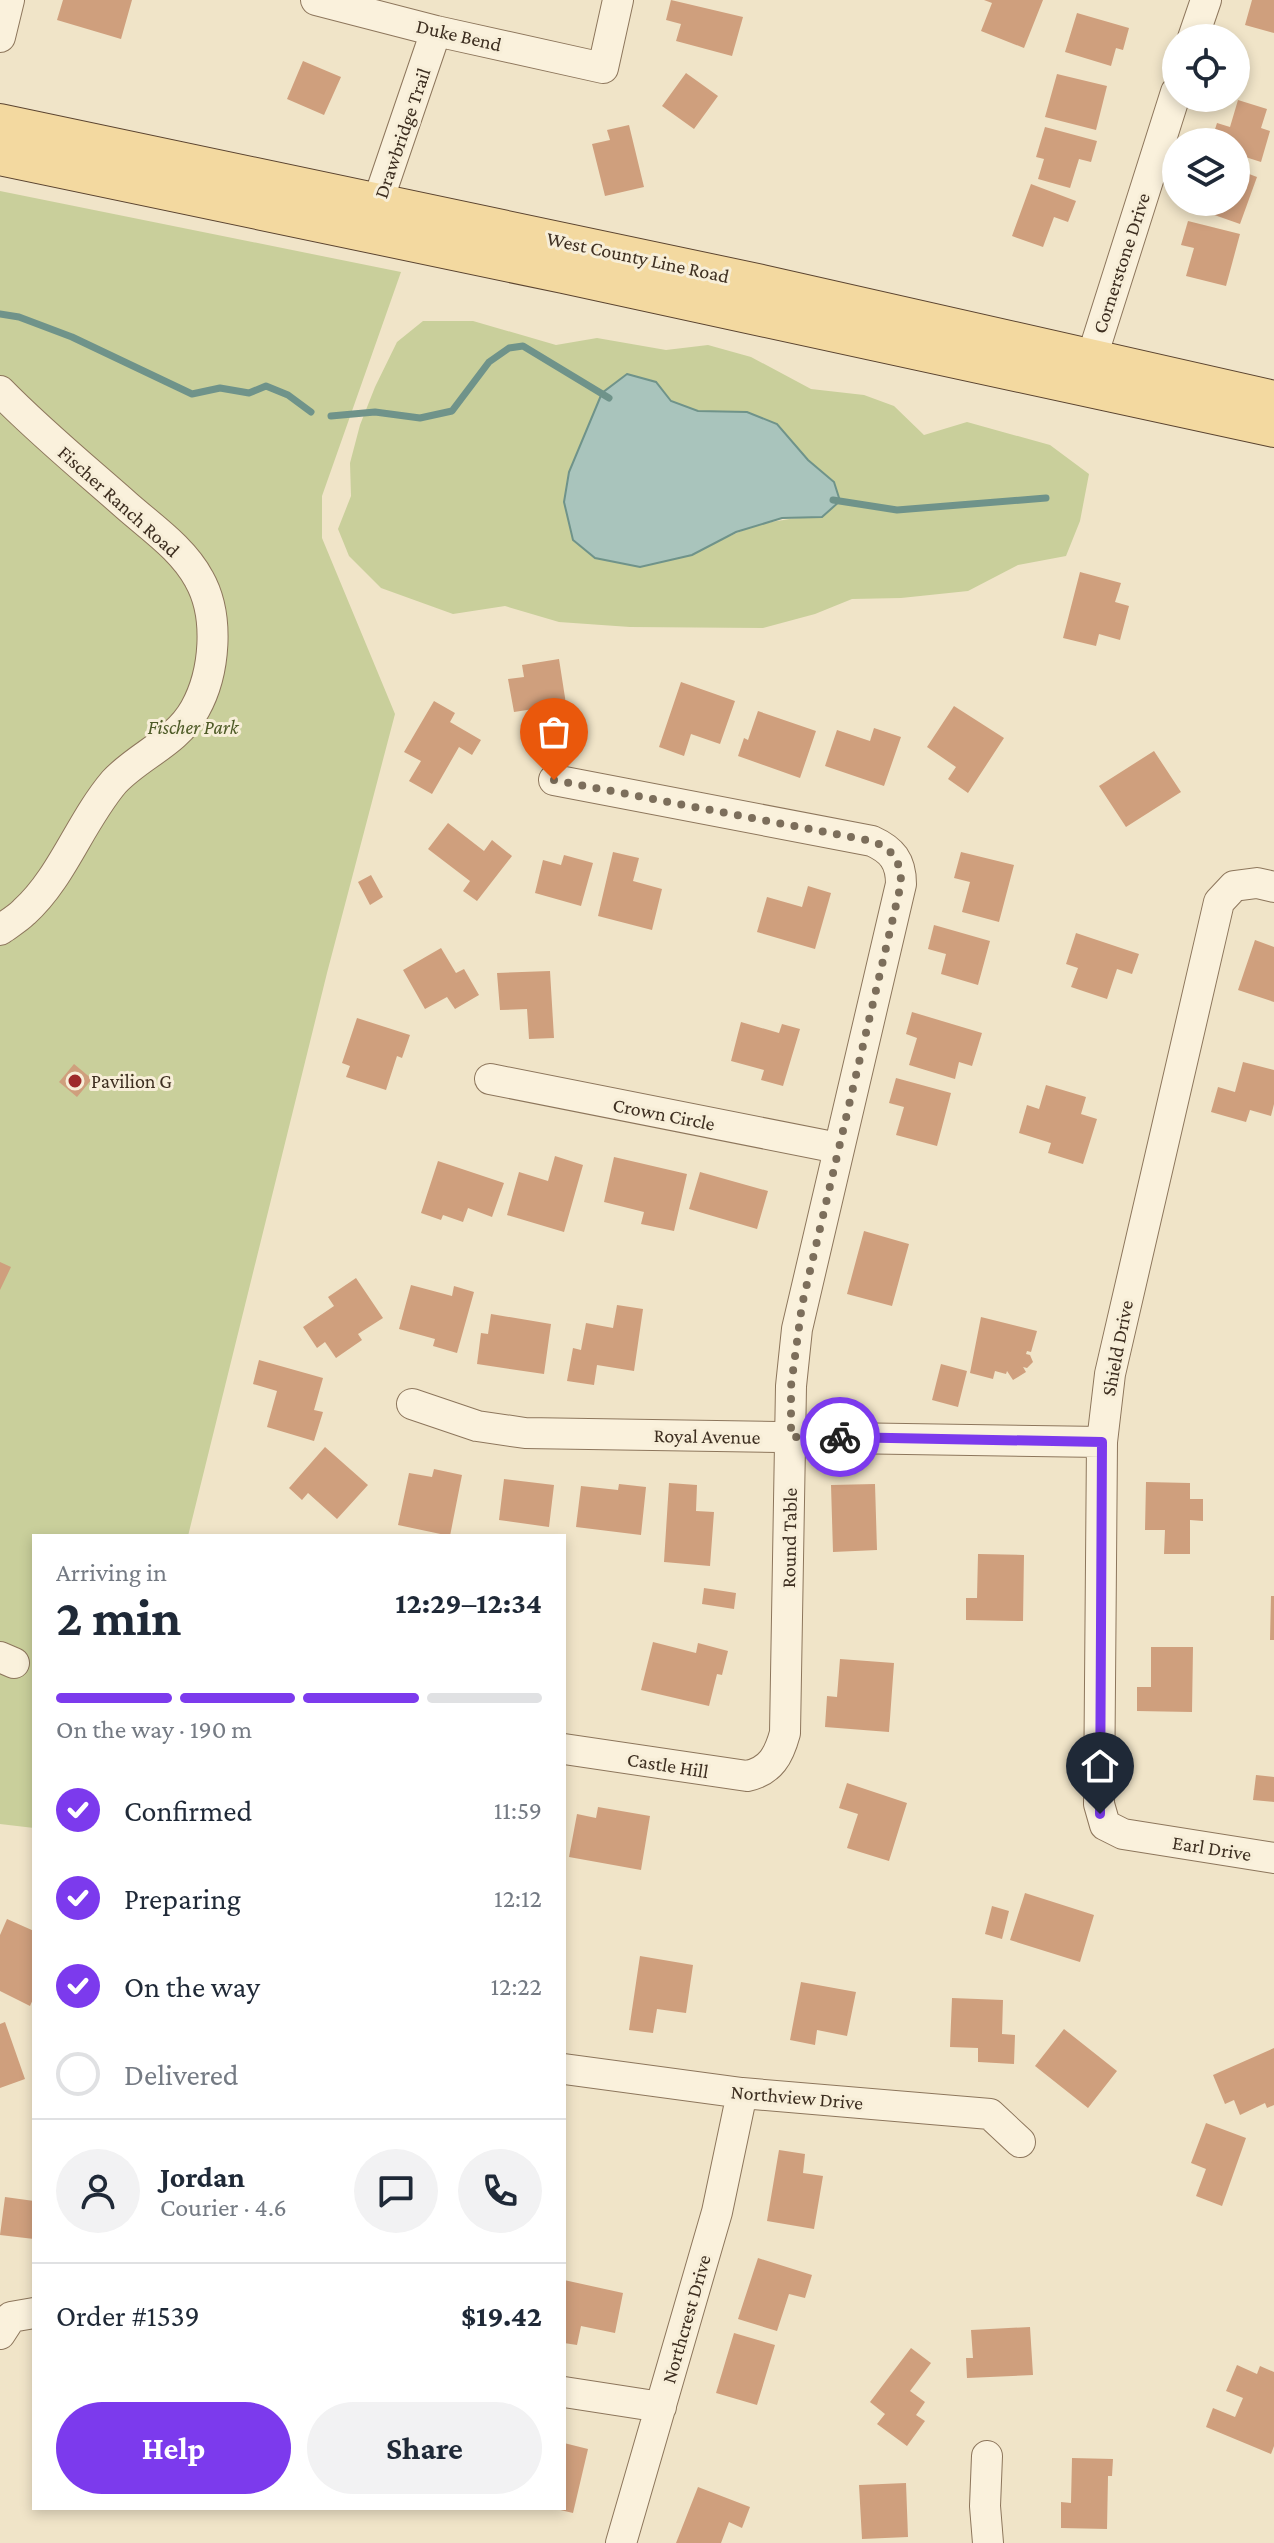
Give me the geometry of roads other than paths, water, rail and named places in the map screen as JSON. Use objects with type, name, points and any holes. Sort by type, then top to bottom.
[{"type":"main road","name":"West County Line Road","points":[[0,122],[789,289],[1274,429]]},
{"type":"main road","name":"West County Line Road","points":[[0,157],[371,236],[1087,374],[1274,399]]},
{"type":"street","points":[[0,37],[9,0]]},
{"type":"street","name":"Duke Bend","points":[[316,0],[436,31],[603,68],[618,0]]},
{"type":"street","points":[[1198,24],[1206,0]]},
{"type":"street","name":"Drawbridge Trail","points":[[371,236],[378,201],[436,31]]},
{"type":"street","name":"Cornerstone Drive","points":[[1087,374],[1170,112]]},
{"type":"street","name":"Fischer Ranch Road","points":[[0,391],[27,419],[174,546],[200,580],[210,612],[212,646],[207,681],[195,710],[177,733],[117,780],[86,818],[49,883],[25,912],[0,930]]},
{"type":"street","name":"Round Table","points":[[554,780],[872,841],[895,856],[901,870],[901,884],[797,1329],[791,1386],[785,1733],[777,1757],[769,1766]]},
{"type":"street","name":"Shield Drive","points":[[1105,1825],[1099,1804],[1102,1442],[1115,1350],[1219,902],[1234,886],[1257,883],[1274,887]]},
{"type":"street","name":"Crown Circle","points":[[490,1079],[838,1148]]},
{"type":"street","name":"Royal Avenue","points":[[412,1404],[477,1426],[525,1433],[943,1437],[1102,1442]]},
{"type":"street","name":"Castle Hill","points":[[566,1749],[735,1775],[758,1774],[769,1766]]},
{"type":"street","name":"Earl Drive","points":[[1105,1825],[1135,1837],[1274,1858]]},
{"type":"street","name":"Northview Drive","points":[[566,2069],[742,2093],[990,2114],[1020,2142]]},
{"type":"street","name":"Northcrest Drive","points":[[621,2543],[717,2212],[742,2093]]},
{"type":"street","points":[[0,2334],[11,2317],[32,2313]]},
{"type":"street","points":[[566,2392],[661,2407]]},
{"type":"street","points":[[987,2456],[985,2506],[988,2543]]},
{"type":"water","points":[[627,374],[656,382],[671,401],[698,411],[747,412],[777,424],[808,460],[834,482],[840,501],[822,517],[782,518],[736,532],[692,555],[640,567],[595,558],[573,540],[564,502],[569,472],[602,393]]},
{"type":"waterway","points":[[0,314],[19,317],[72,337],[192,394],[220,388],[249,393],[266,386],[288,395],[311,412]]},
{"type":"waterway","points":[[331,416],[375,412],[420,418],[452,411],[489,362],[509,348],[523,346],[609,398]]},
{"type":"waterway","points":[[833,500],[897,510],[1046,498]]},
{"type":"place","name":"Pavilion G","points":[[75,1081]]},
{"type":"park label","name":"Fischer Park","points":[[193,727]]}]
